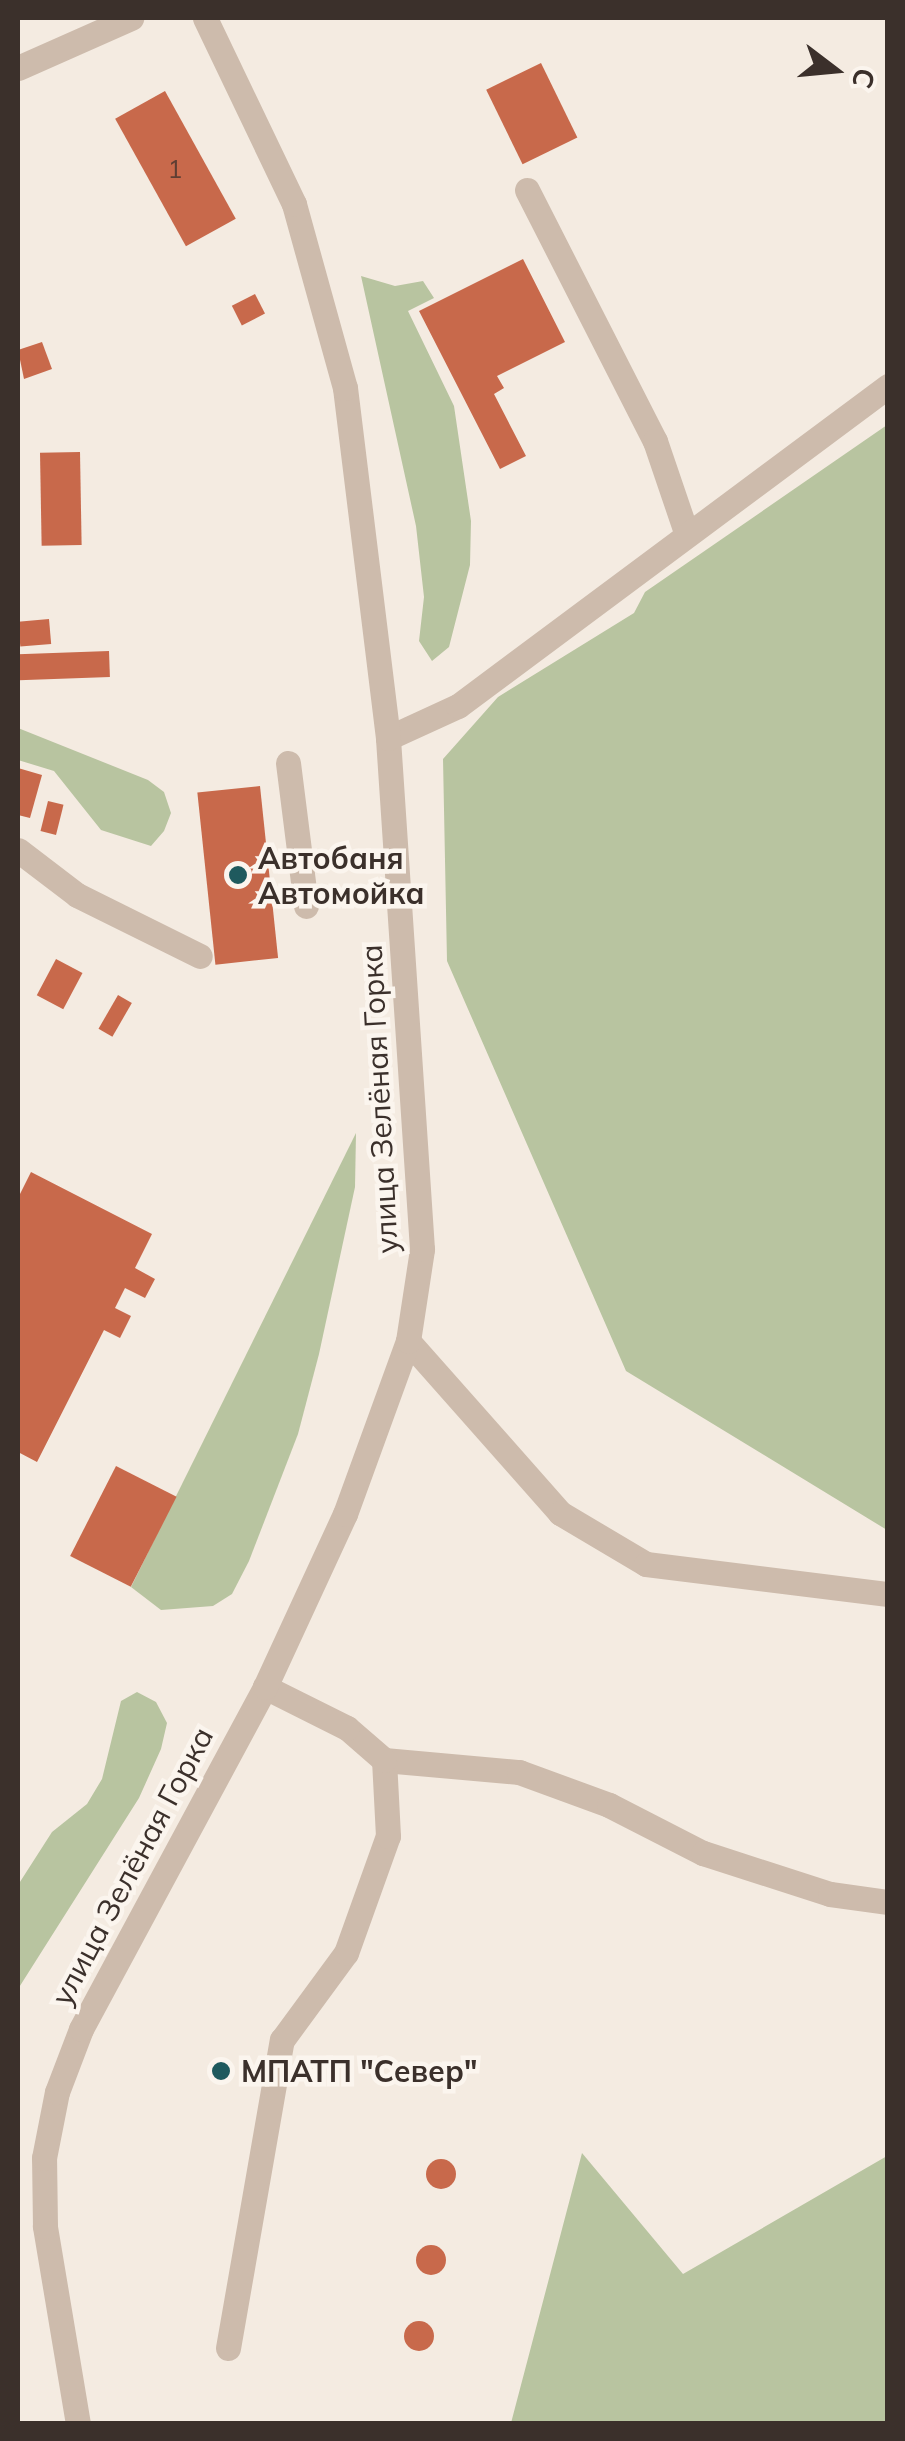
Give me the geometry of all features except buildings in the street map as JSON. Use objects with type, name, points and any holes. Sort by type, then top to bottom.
[{"type":"street","points":[[18,68],[131,18]]},
{"type":"street","name":"улица Зелёная Горка","points":[[78,2424],[45,2226],[44,2158],[57,2092],[81,2029],[265,1687],[344,1514],[408,1341],[421,1182],[388,738],[359,476],[324,293],[294,204],[205,18]]},
{"type":"street","points":[[527,190],[654,442],[686,532]]},
{"type":"street","points":[[388,738],[458,706],[686,532],[888,386]]},
{"type":"street","points":[[288,763],[306,906]]},
{"type":"street","points":[[18,850],[77,896],[200,956]]},
{"type":"street","points":[[408,1341],[560,1514],[646,1564],[888,1594]]},
{"type":"street","points":[[265,1687],[347,1728],[384,1760],[519,1772],[610,1805],[703,1853],[830,1894],[888,1902]]},
{"type":"street","points":[[228,2348],[282,2040],[352,1936],[388,1836],[384,1760]]},
{"type":"street","points":[[18,2162],[44,2158]]},
{"type":"green space","points":[[361,276],[395,286],[423,281],[434,298],[408,311],[454,406],[471,521],[470,565],[449,647],[432,661],[419,641],[424,597],[416,526]]},
{"type":"green space","points":[[887,425],[887,1530],[626,1371],[447,961],[443,759],[498,697],[634,613],[645,592]]},
{"type":"green space","points":[[18,728],[148,780],[164,792],[171,813],[164,831],[151,846],[101,830],[54,771],[18,760]]},
{"type":"green space","points":[[356,1133],[355,1187],[319,1354],[298,1434],[249,1561],[232,1594],[213,1606],[161,1610],[131,1587]]},
{"type":"green space","points":[[137,1692],[156,1702],[167,1723],[161,1749],[139,1798],[18,1989],[18,1885],[52,1832],[87,1804],[102,1779],[121,1701]]},
{"type":"green space","points":[[582,2153],[683,2274],[887,2156],[887,2423],[511,2423]]},
{"type":"place","name":"Автобаня Автомойка","points":[[238,875]]},
{"type":"place","name":"МПАТП \"Север\"","points":[[221,2071]]}]
